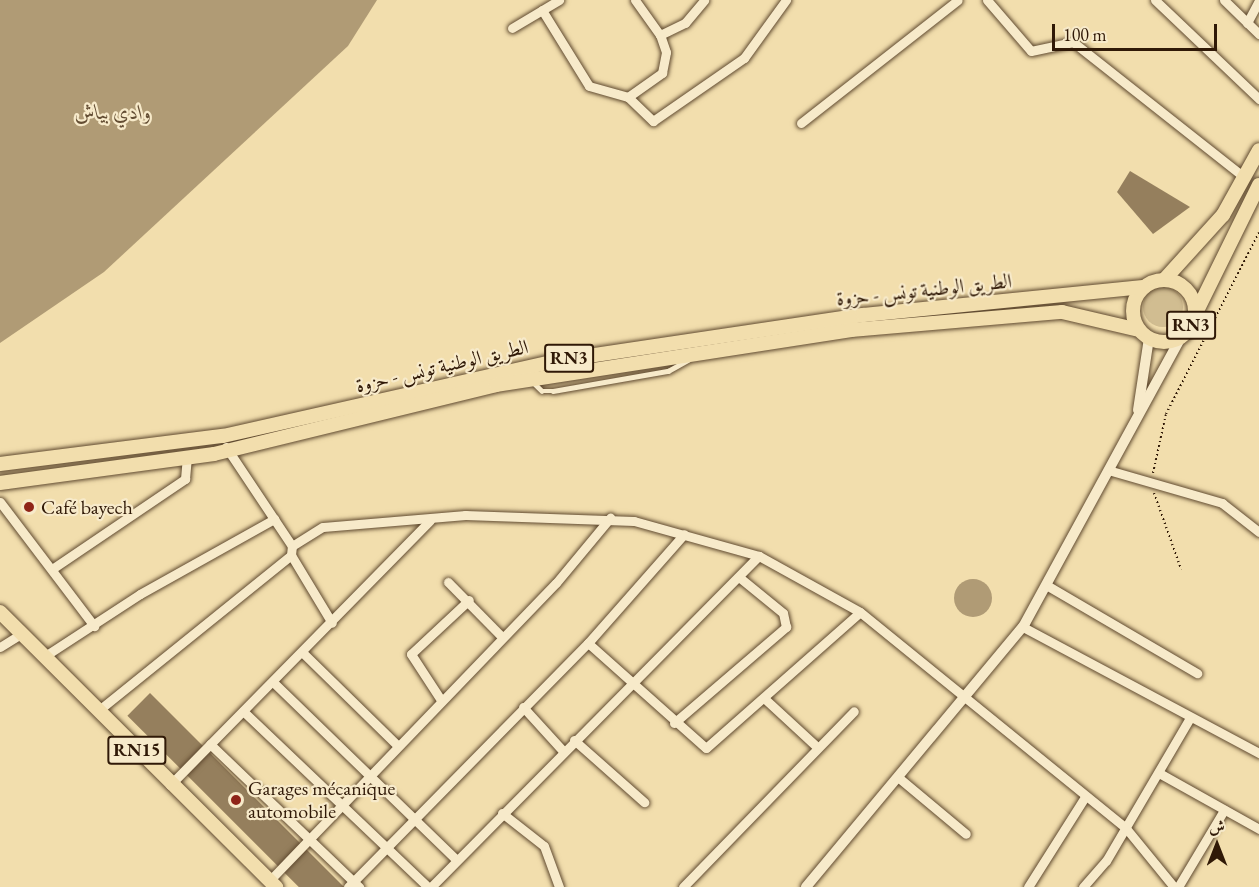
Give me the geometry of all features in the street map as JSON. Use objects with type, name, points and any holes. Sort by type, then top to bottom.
[{"type":"main road","name":"RN3","points":[[1259,150],[1245,178],[1201,245],[1164,280],[1144,287],[1133,307],[1144,334],[1166,341],[1182,335],[1193,320],[1259,185]]},
{"type":"main road","name":"RN3","points":[[1164,280],[1185,288],[1194,308],[1193,320]]},
{"type":"main road","name":"الطريق الوطنية تونس - حزوة","points":[[0,464],[223,436],[530,372],[949,305],[1144,287]]},
{"type":"main road","name":"الطريق الوطنية تونس - حزوة","points":[[0,483],[228,451],[530,372],[693,353],[747,338],[1048,312],[1081,313],[1144,334]]},
{"type":"main road","name":"RN15","points":[[0,612],[99,710],[170,785],[273,884]]},
{"type":"street","points":[[512,28],[560,0]]},
{"type":"street","points":[[628,97],[662,73],[666,52],[660,35],[635,0]]},
{"type":"street","points":[[660,35],[685,23],[704,0]]},
{"type":"street","points":[[801,123],[958,0]]},
{"type":"street","points":[[987,0],[1031,51],[1073,42],[1245,178]]},
{"type":"street","points":[[1155,0],[1259,99]]},
{"type":"street","points":[[1224,0],[1259,34]]},
{"type":"street","points":[[1247,23],[1259,0]]},
{"type":"street","points":[[543,10],[589,86],[628,97],[657,121],[744,58],[783,1]]},
{"type":"street","points":[[1136,419],[1144,334]]},
{"type":"street","points":[[806,887],[970,697],[1023,627],[1048,586],[1182,335]]},
{"type":"street","points":[[223,436],[228,451],[274,519],[332,623]]},
{"type":"street","points":[[52,569],[185,479],[187,458]]},
{"type":"street","points":[[1108,470],[1152,487],[1222,504],[1259,532]]},
{"type":"street","points":[[0,502],[94,626]]},
{"type":"street","points":[[99,710],[292,551],[335,525],[430,520],[465,515],[610,518],[684,534],[759,556],[861,612],[970,697],[1085,797],[1125,827],[1176,887],[1224,810]]},
{"type":"street","points":[[273,884],[342,805],[502,637],[610,518]]},
{"type":"street","points":[[45,656],[274,519]]},
{"type":"street","points":[[170,785],[303,653],[430,520]]},
{"type":"street","points":[[210,744],[310,840],[353,885],[386,847],[588,643],[684,534]]},
{"type":"street","points":[[243,711],[429,887],[759,556]]},
{"type":"street","points":[[674,723],[786,627],[783,613],[739,577]]},
{"type":"street","points":[[448,582],[469,600],[502,637]]},
{"type":"street","points":[[1048,586],[1197,673]]},
{"type":"street","points":[[441,700],[411,654],[469,600]]},
{"type":"street","points":[[588,643],[634,680],[674,723],[706,748],[765,699],[861,612]]},
{"type":"street","points":[[1023,627],[1259,753]]},
{"type":"street","points":[[0,646],[22,633]]},
{"type":"street","points":[[303,653],[398,746]]},
{"type":"street","points":[[273,682],[416,817],[458,860]]},
{"type":"street","points":[[765,699],[817,747]]},
{"type":"street","points":[[524,707],[563,751]]},
{"type":"street","points":[[687,885],[854,711]]},
{"type":"street","points":[[1083,887],[1125,827],[1190,718]]},
{"type":"street","points":[[574,740],[644,802]]},
{"type":"street","points":[[1159,773],[1259,829]]},
{"type":"street","points":[[899,778],[966,834]]},
{"type":"street","points":[[1028,887],[1085,797]]},
{"type":"street","points":[[502,813],[544,846],[559,887]]},
{"type":"path","points":[[1181,569],[1152,487],[1153,462],[1166,414],[1259,232]]},
{"type":"shaded area","points":[[1163,287],[1177,293],[1183,307],[1177,321],[1163,327],[1149,321],[1143,307],[1149,293]]},
{"type":"water","name":"وادي بياش","points":[[0,0],[377,0],[348,46],[104,272],[0,343]]},
{"type":"water","points":[[973,579],[987,584],[992,598],[987,612],[973,617],[959,612],[954,598],[959,584]]},
{"type":"building","points":[[1130,171],[1190,207],[1153,234],[1117,192]]},
{"type":"building","name":"Garages mécanique automobile","points":[[150,693],[344,887],[299,887],[127,716]]},
{"type":"place","name":"Café bayech","points":[[29,507]]},
{"type":"place","name":"Garages mécanique automobile","points":[[236,800]]}]
